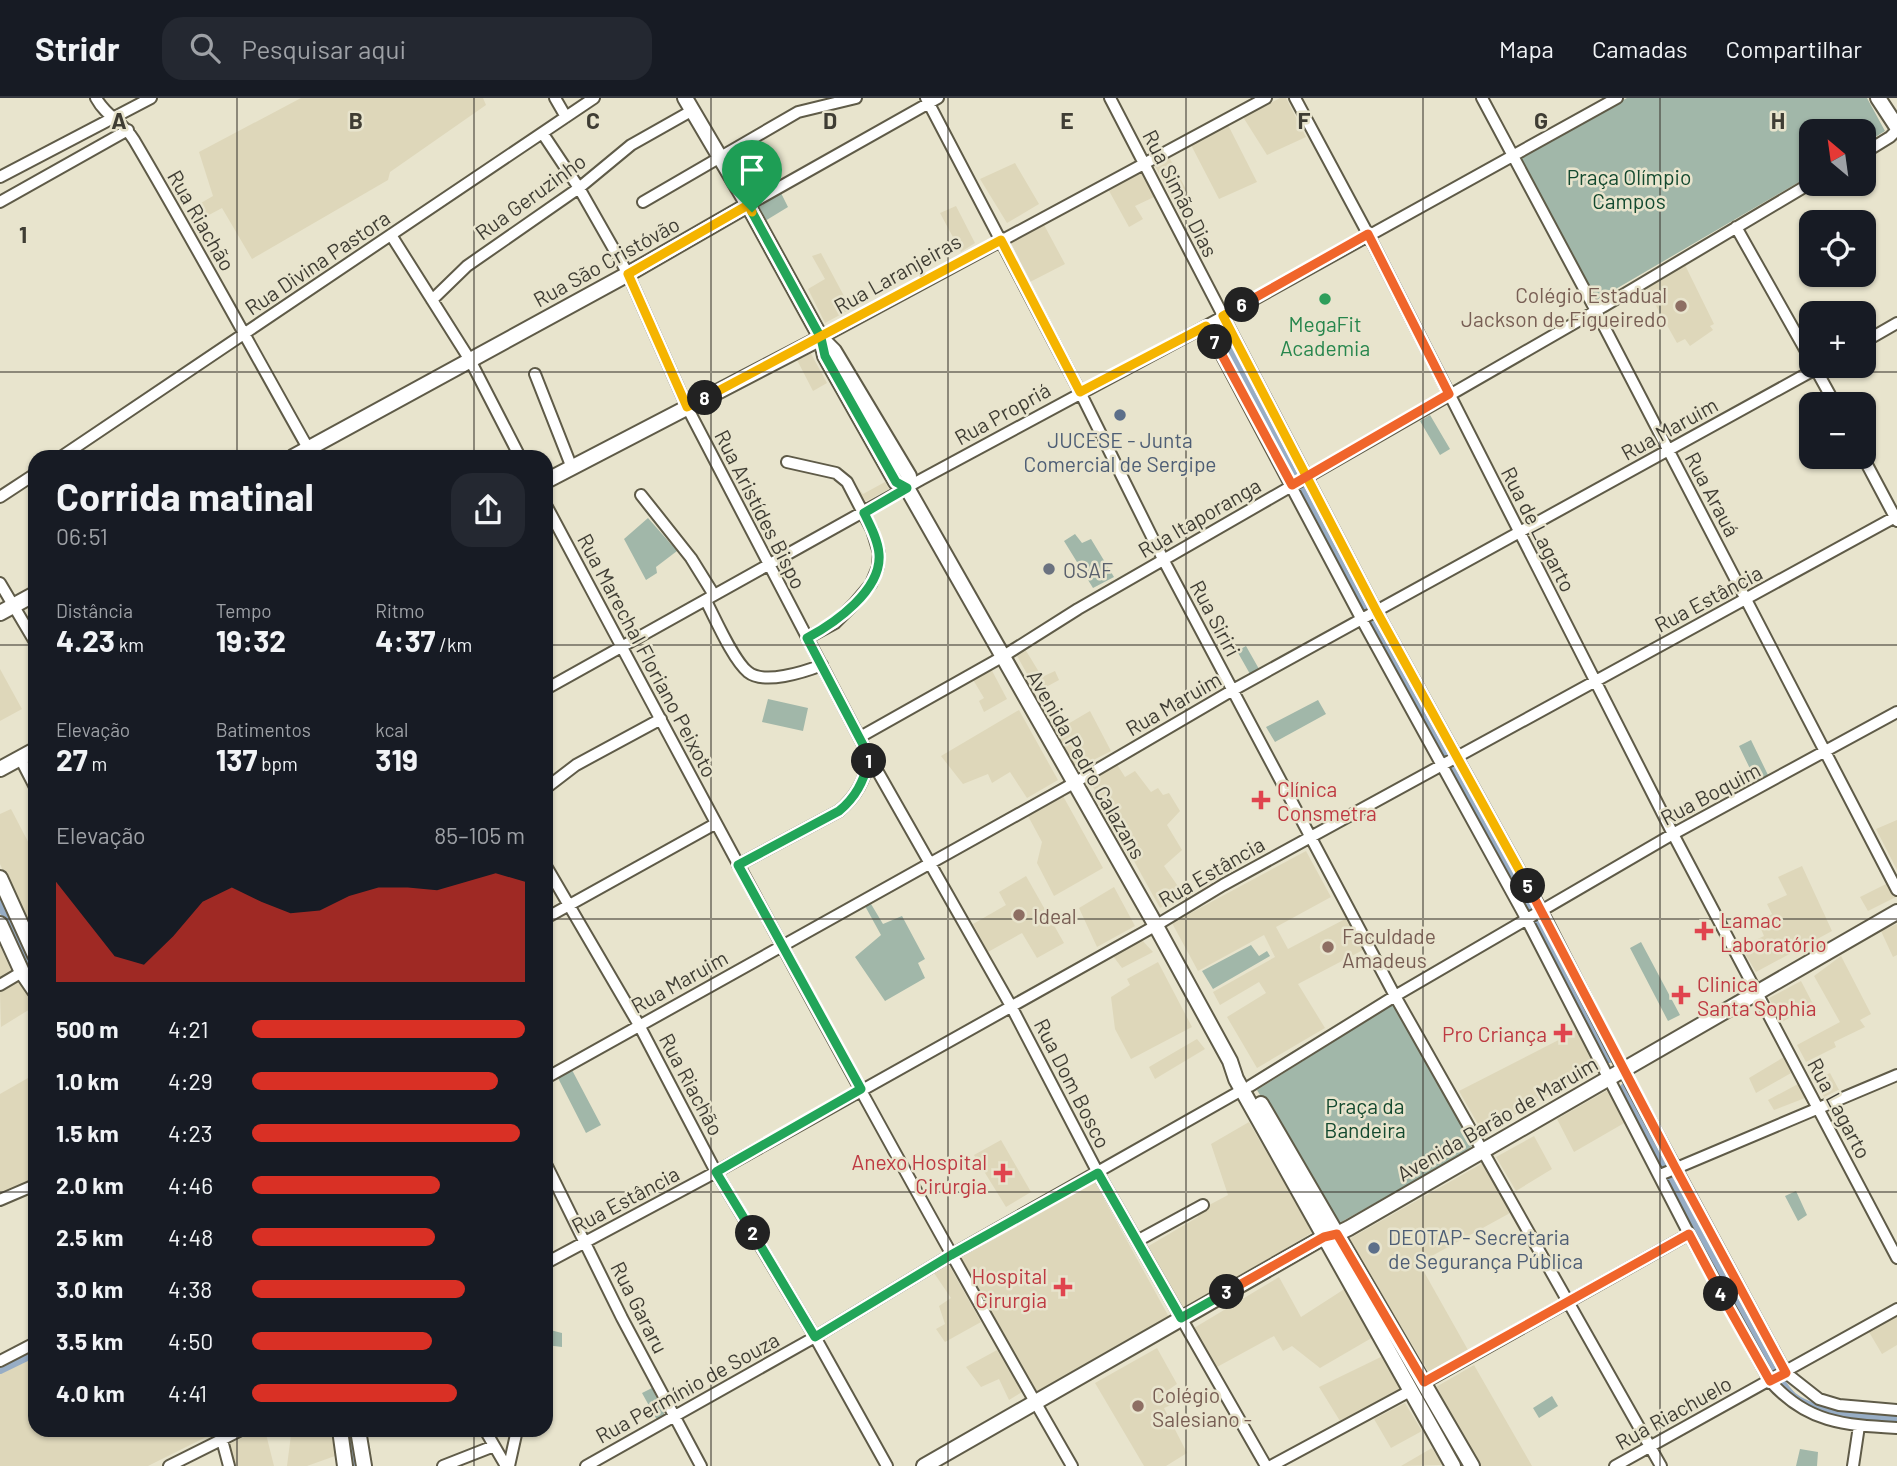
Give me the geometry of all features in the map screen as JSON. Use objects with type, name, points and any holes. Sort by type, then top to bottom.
[{"type":"main road","points":[[1878,98],[1897,128]]},
{"type":"main road","name":"Avenida Pedro Calazans","points":[[691,102],[720,159],[821,338],[834,351],[909,476],[907,488],[1230,1061],[1244,1074],[1246,1088],[1330,1239]]},
{"type":"main road","name":"Rua São Cristóvão","points":[[315,450],[748,205]]},
{"type":"main road","name":"Rua Laranjeiras","points":[[553,478],[821,338]]},
{"type":"main road","points":[[0,613],[28,598]]},
{"type":"main road","points":[[0,769],[28,754]]},
{"type":"main road","points":[[0,878],[28,940]]},
{"type":"main road","name":"Avenida Barão de Maruim","points":[[1037,1406],[1330,1239],[1606,1076],[1897,912]]},
{"type":"main road","points":[[0,924],[28,981]]},
{"type":"main road","points":[[1330,1239],[1424,1382],[1472,1466]]},
{"type":"main road","points":[[1330,1239],[1453,1466]]},
{"type":"main road","points":[[924,1466],[1037,1406]]},
{"type":"main road","points":[[942,1466],[1037,1406]]},
{"type":"main road","points":[[341,1437],[345,1466]]},
{"type":"main road","points":[[359,1437],[364,1466]]},
{"type":"street","name":"Rua Riachão","points":[[96,98],[103,110],[128,130],[182,221],[308,450]]},
{"type":"street","points":[[0,177],[151,98]]},
{"type":"street","points":[[555,98],[566,117]]},
{"type":"street","name":"Rua Divina Pastora","points":[[71,450],[594,98]]},
{"type":"street","points":[[643,202],[798,112],[856,98]]},
{"type":"street","name":"Rua Simão Dias","points":[[1110,98],[1223,316],[1300,481]]},
{"type":"street","name":"Rua Laranjeiras","points":[[821,338],[1266,98]]},
{"type":"street","name":"Rua de Lagarto","points":[[1295,98],[1368,234],[1673,834],[1750,977]]},
{"type":"street","name":"Rua Arauá","points":[[1482,98],[1596,311],[1897,890]]},
{"type":"street","points":[[1513,155],[1617,98]]},
{"type":"street","name":"Rua São Cristóvão","points":[[748,205],[931,100]]},
{"type":"street","name":"Rua Siriri","points":[[931,100],[1164,561],[1310,837],[1395,996],[1661,1466]]},
{"type":"street","name":"Rua Geruzinho","points":[[432,300],[473,261],[579,188],[631,145],[691,102]]},
{"type":"street","points":[[1876,146],[1890,137],[1897,128]]},
{"type":"street","points":[[0,202],[128,130]]},
{"type":"street","name":"Rua Aristídes Bispo","points":[[543,134],[579,188],[628,274],[687,407],[768,566],[870,758],[931,863]]},
{"type":"street","name":"Rua Propriá","points":[[553,685],[1080,392],[1209,326],[1368,234],[1513,155]]},
{"type":"street","points":[[1596,311],[1799,190]]},
{"type":"street","points":[[1736,227],[1799,336]]},
{"type":"street","points":[[391,235],[470,360],[516,450]]},
{"type":"street","points":[[1217,305],[1209,326],[1300,481],[1369,616],[1622,1067],[1668,1171],[1778,1377],[1785,1398],[1814,1415],[1859,1426],[1897,1429]]},
{"type":"street","name":"Rua Itaporanga","points":[[860,737],[1596,311]]},
{"type":"street","points":[[1876,335],[1897,323]]},
{"type":"street","points":[[535,374],[572,468]]},
{"type":"street","name":"Rua Maruim","points":[[553,1074],[1074,783],[1233,690],[1520,533],[1799,375]]},
{"type":"street","points":[[787,462],[842,476],[864,513],[880,553],[878,567],[862,594],[835,623],[807,638]]},
{"type":"street","points":[[1869,469],[1896,518]]},
{"type":"street","points":[[0,497],[28,479]]},
{"type":"street","points":[[1300,481],[1369,616],[1535,915],[1606,1076],[1668,1171],[1689,1234],[1778,1377],[1819,1399],[1839,1405],[1897,1410]]},
{"type":"street","points":[[640,495],[691,558],[730,646],[746,670],[753,675],[786,676],[804,673],[822,665]]},
{"type":"street","name":"Rua Marechal Floriano Peixoto","points":[[553,518],[715,824],[951,1255],[1072,1466]]},
{"type":"street","name":"Rua Estância","points":[[553,1259],[716,1172],[1310,837],[1896,518]]},
{"type":"street","points":[[0,583],[28,630]]},
{"type":"street","name":"Rua Boquim","points":[[1246,1088],[1395,996],[1673,834],[1897,712]]},
{"type":"street","points":[[553,783],[576,765],[661,719]]},
{"type":"street","points":[[20,758],[28,773]]},
{"type":"street","points":[[738,865],[839,811],[850,802],[863,782],[870,758]]},
{"type":"street","points":[[553,914],[715,824]]},
{"type":"street","name":"Rua Dom Bosco","points":[[931,863],[1011,1006],[1098,1173],[1268,1466]]},
{"type":"street","name":"Rua Riachão","points":[[553,879],[639,1026],[716,1172],[815,1337],[887,1466]]},
{"type":"street","points":[[0,985],[22,972]]},
{"type":"street","name":"Rua Lagarto","points":[[1750,977],[1897,1258]]},
{"type":"street","points":[[1668,1171],[1897,1075]]},
{"type":"street","name":"Rua Permínio de Souza","points":[[586,1466],[1246,1088]]},
{"type":"street","name":"Rua Gararu","points":[[553,1178],[622,1318],[701,1466]]},
{"type":"street","points":[[0,1200],[28,1188]]},
{"type":"street","points":[[1137,1241],[1203,1205]]},
{"type":"street","points":[[1424,1382],[1689,1234]]},
{"type":"street","name":"Rua Riachuelo","points":[[1615,1466],[1897,1309]]},
{"type":"street","points":[[0,1361],[28,1347]]},
{"type":"street","points":[[1268,1466],[1410,1391]]},
{"type":"street","points":[[1853,1466],[1859,1426]]},
{"type":"street","points":[[169,1466],[228,1437]]},
{"type":"street","points":[[489,1437],[508,1466]]},
{"type":"street","points":[[508,1466],[515,1437]]},
{"type":"street","points":[[222,1440],[229,1466]]},
{"type":"street","points":[[443,1466],[494,1446]]},
{"type":"shaded area","points":[[301,98],[483,98],[486,105],[390,172],[388,180],[252,259],[222,208],[194,223],[187,211],[213,196],[199,152]]},
{"type":"shaded area","points":[[1280,98],[1286,98],[1306,137],[1267,155],[1243,117]]},
{"type":"shaded area","points":[[1228,125],[1257,182],[1219,199],[1191,145]]},
{"type":"shaded area","points":[[1169,157],[1188,193],[1174,202],[1155,166]]},
{"type":"shaded area","points":[[1015,163],[1039,204],[1007,223],[980,179]]},
{"type":"shaded area","points":[[1141,171],[1154,197],[1135,206],[1143,219],[1129,227],[1108,189]]},
{"type":"shaded area","points":[[956,206],[975,243],[961,252],[940,213]]},
{"type":"shaded area","points":[[1043,223],[1065,264],[1030,282],[1010,241]]},
{"type":"shaded area","points":[[821,253],[851,309],[825,323],[808,289],[825,279],[812,256]]},
{"type":"shaded area","name":"Colégio Estadual Jackson de Figueiredo","points":[[1685,265],[1714,324],[1710,326],[1713,330],[1690,346],[1685,339],[1677,343],[1646,288]]},
{"type":"shaded area","points":[[809,350],[827,383],[813,391],[796,358]]},
{"type":"shaded area","points":[[885,482],[889,489],[861,504],[854,492],[859,489],[863,494]]},
{"type":"shaded area","points":[[1025,649],[1042,677],[1055,671],[1059,680],[1037,692],[1016,654]]},
{"type":"shaded area","points":[[990,667],[1007,699],[984,712],[979,701],[984,698],[972,678]]},
{"type":"shaded area","points":[[0,669],[22,709],[0,721]]},
{"type":"shaded area","points":[[1019,710],[1058,780],[1027,798],[1010,772],[992,783],[988,774],[963,784],[941,756]]},
{"type":"shaded area","points":[[1090,711],[1111,751],[1076,769],[1056,731]]},
{"type":"shaded area","points":[[1116,763],[1125,777],[1135,771],[1151,792],[1158,788],[1163,795],[1169,793],[1180,811],[1167,825],[1182,850],[1164,866],[1184,895],[1160,908],[1089,780]]},
{"type":"shaded area","points":[[1063,796],[1103,868],[1054,896],[1037,863],[1042,842],[1028,816]]},
{"type":"shaded area","points":[[11,809],[28,842],[28,928],[0,864],[0,814]]},
{"type":"shaded area","points":[[1897,820],[1897,870],[1876,829]]},
{"type":"shaded area","name":"Faculdade Amadeus","points":[[1306,851],[1331,897],[1276,927],[1288,949],[1347,918],[1363,950],[1298,984],[1325,1028],[1257,1068],[1227,1017],[1266,993],[1259,982],[1220,1005],[1213,992],[1275,957],[1264,935],[1198,971],[1172,923]]},
{"type":"shaded area","points":[[1802,866],[1832,931],[1756,972],[1741,947],[1764,936],[1758,922],[1772,914],[1767,904],[1787,895],[1778,877]]},
{"type":"shaded area","name":"Ideal","points":[[1026,876],[1064,943],[1037,958],[1022,933],[988,952],[973,924],[1006,905],[999,892]]},
{"type":"shaded area","points":[[1888,883],[1896,897],[1868,911],[1860,897]]},
{"type":"shaded area","points":[[1114,887],[1135,926],[1097,947],[1079,908]]},
{"type":"shaded area","points":[[1897,924],[1897,955],[1893,957],[1881,931]]},
{"type":"shaded area","points":[[1142,940],[1153,952],[1122,968],[1113,956]]},
{"type":"shaded area","points":[[0,946],[12,972],[0,978]]},
{"type":"shaded area","points":[[1841,956],[1871,1014],[1860,1020],[1865,1027],[1834,1042],[1836,1047],[1806,1062],[1797,1045],[1840,1022],[1814,976]]},
{"type":"shaded area","points":[[1158,962],[1192,1027],[1131,1059],[1115,1029],[1111,997],[1130,985],[1127,979]]},
{"type":"shaded area","points":[[19,981],[28,995],[28,1010],[1,1027],[0,992]]},
{"type":"shaded area","points":[[1801,981],[1813,1004],[1782,1022],[1769,998]]},
{"type":"shaded area","points":[[1578,1030],[1596,1067],[1483,1133],[1459,1091]]},
{"type":"shaded area","points":[[1197,1039],[1205,1049],[1155,1079],[1149,1067]]},
{"type":"shaded area","points":[[1784,1057],[1791,1073],[1756,1093],[1749,1078]]},
{"type":"shaded area","points":[[1830,1073],[1839,1090],[1824,1097],[1815,1080]]},
{"type":"shaded area","points":[[28,1078],[28,1184],[0,1196],[0,1094]]},
{"type":"shaded area","points":[[1798,1084],[1805,1098],[1774,1110],[1768,1100]]},
{"type":"shaded area","points":[[1608,1090],[1626,1122],[1574,1152],[1557,1119]]},
{"type":"shaded area","points":[[1249,1122],[1313,1232],[1183,1310],[1147,1247],[1198,1217],[1196,1212],[1228,1195],[1211,1144]]},
{"type":"shaded area","points":[[1534,1136],[1552,1169],[1516,1191],[1496,1157]]},
{"type":"shaded area","name":"Anexo Hospital Cirurgia","points":[[1001,1140],[1031,1192],[1006,1207],[974,1155]]},
{"type":"shaded area","points":[[1483,1163],[1510,1213],[1419,1263],[1468,1350],[1429,1373],[1349,1239]]},
{"type":"shaded area","name":"Hospital Cirurgia","points":[[1092,1177],[1169,1317],[1037,1393],[957,1257]]},
{"type":"shaded area","points":[[949,1265],[981,1322],[945,1342],[936,1329],[945,1324],[939,1306],[951,1298],[934,1273]]},
{"type":"shaded area","points":[[1279,1277],[1301,1317],[1346,1288],[1375,1336],[1320,1368],[1292,1346],[1283,1351],[1274,1336],[1217,1367],[1194,1328]]},
{"type":"shaded area","points":[[1897,1316],[1897,1345],[1882,1354],[1869,1332]]},
{"type":"shaded area","name":"Colégio Salesiano -","points":[[1157,1348],[1177,1384],[1164,1393],[1171,1405],[1164,1408],[1187,1453],[1166,1466],[1144,1466],[1095,1383]]},
{"type":"shaded area","points":[[997,1350],[1022,1392],[1009,1400],[999,1379],[981,1387],[966,1367]]},
{"type":"shaded area","points":[[1385,1355],[1403,1388],[1340,1421],[1319,1387]]},
{"type":"shaded area","points":[[28,1360],[28,1437],[206,1437],[148,1466],[0,1466],[0,1374]]},
{"type":"shaded area","points":[[1474,1365],[1532,1466],[1480,1466],[1436,1387]]},
{"type":"shaded area","points":[[1405,1403],[1422,1431],[1391,1448],[1374,1419]]},
{"type":"shaded area","points":[[244,1437],[267,1437],[274,1466],[236,1466],[229,1444]]},
{"type":"shaded area","points":[[291,1437],[332,1437],[335,1456],[307,1466],[287,1466]]},
{"type":"shaded area","points":[[1432,1448],[1443,1465],[1401,1466]]},
{"type":"green space","name":"Praça Olímpio Campos","points":[[1627,98],[1867,98],[1885,131],[1876,137],[1876,119],[1799,119],[1799,182],[1597,300],[1518,157]]},
{"type":"green space","points":[[781,193],[788,207],[765,221],[757,206]]},
{"type":"green space","points":[[1430,415],[1450,449],[1440,455],[1420,421]]},
{"type":"green space","points":[[648,518],[677,551],[656,567],[657,573],[646,580],[624,539]]},
{"type":"green space","points":[[1075,534],[1082,543],[1091,539],[1114,577],[1093,588],[1064,541]]},
{"type":"green space","points":[[1246,646],[1259,669],[1250,674],[1237,651]]},
{"type":"green space","points":[[768,699],[808,708],[803,731],[762,722]]},
{"type":"green space","points":[[1318,700],[1326,714],[1275,742],[1266,727]]},
{"type":"green space","points":[[1751,740],[1768,775],[1756,781],[1739,746]]},
{"type":"green space","points":[[871,904],[883,924],[902,916],[925,959],[918,963],[925,978],[885,1001],[855,957],[881,935],[865,906]]},
{"type":"green space","points":[[1641,942],[1680,1015],[1668,1021],[1630,948]]},
{"type":"green space","points":[[1251,945],[1259,956],[1267,951],[1270,956],[1213,989],[1202,971]]},
{"type":"green space","name":"Praça da Bandeira","points":[[1393,1004],[1473,1145],[1460,1156],[1341,1222],[1336,1221],[1257,1090]]},
{"type":"green space","points":[[572,1070],[601,1125],[586,1133],[558,1078]]},
{"type":"green space","points":[[1796,1191],[1807,1215],[1798,1221],[1785,1196]]},
{"type":"green space","points":[[553,1331],[562,1333],[562,1347],[553,1346]]},
{"type":"green space","points":[[652,1388],[665,1415],[657,1420],[642,1393]]},
{"type":"green space","points":[[1552,1396],[1558,1406],[1539,1418],[1533,1408]]},
{"type":"green space","points":[[1800,1449],[1818,1452],[1817,1466],[1796,1466]]},
{"type":"waterway","points":[[1216,328],[1609,1058]]},
{"type":"waterway","points":[[0,902],[28,960]]},
{"type":"waterway","points":[[1625,1088],[1766,1359],[1787,1391],[1804,1404],[1829,1412],[1897,1420]]},
{"type":"waterway","points":[[0,1369],[28,1355]]},
{"type":"waterway","points":[[350,1437],[354,1466]]},
{"type":"place","name":"MegaFit Academia","points":[[1325,299]]},
{"type":"place","name":"Colégio Estadual Jackson de Figueiredo","points":[[1681,306]]},
{"type":"place","name":"JUCESE - Junta Comercial de Sergipe","points":[[1120,415]]},
{"type":"place","name":"OSAF","points":[[1049,569]]},
{"type":"place","name":"Clínica Consmetra","points":[[1261,800]]},
{"type":"place","name":"Ideal","points":[[1019,915]]},
{"type":"place","name":"Lamac Laboratório","points":[[1704,931]]},
{"type":"place","name":"Faculdade Amadeus","points":[[1328,947]]},
{"type":"place","name":"Clinica Santa Sophia","points":[[1681,995]]},
{"type":"place","name":"Pro Criança","points":[[1563,1033]]},
{"type":"place","name":"Anexo Hospital Cirurgia","points":[[1003,1173]]},
{"type":"place","name":"DEOTAP- Secretaria de Segurança Pública","points":[[1374,1248]]},
{"type":"place","name":"Hospital Cirurgia","points":[[1063,1287]]},
{"type":"place","name":"Colégio Salesiano -","points":[[1138,1406]]},
{"type":"route","points":[[752,212],[748,205],[628,274],[687,407],[806,346],[821,338],[838,329],[1001,240],[1080,392],[1206,326],[1292,485],[1297,483],[1307,476],[1449,394],[1368,234],[1223,316],[1307,476],[1377,612],[1542,911],[1620,1064],[1786,1373],[1770,1381],[1689,1234],[1424,1382],[1337,1234],[1324,1237],[1181,1318],[1098,1173],[951,1255],[815,1337],[716,1172],[861,1089],[738,865],[839,811],[850,802],[863,782],[870,758],[807,638],[835,623],[871,584],[880,553],[864,513],[907,488],[896,482],[825,356],[821,338],[752,212]]}]
